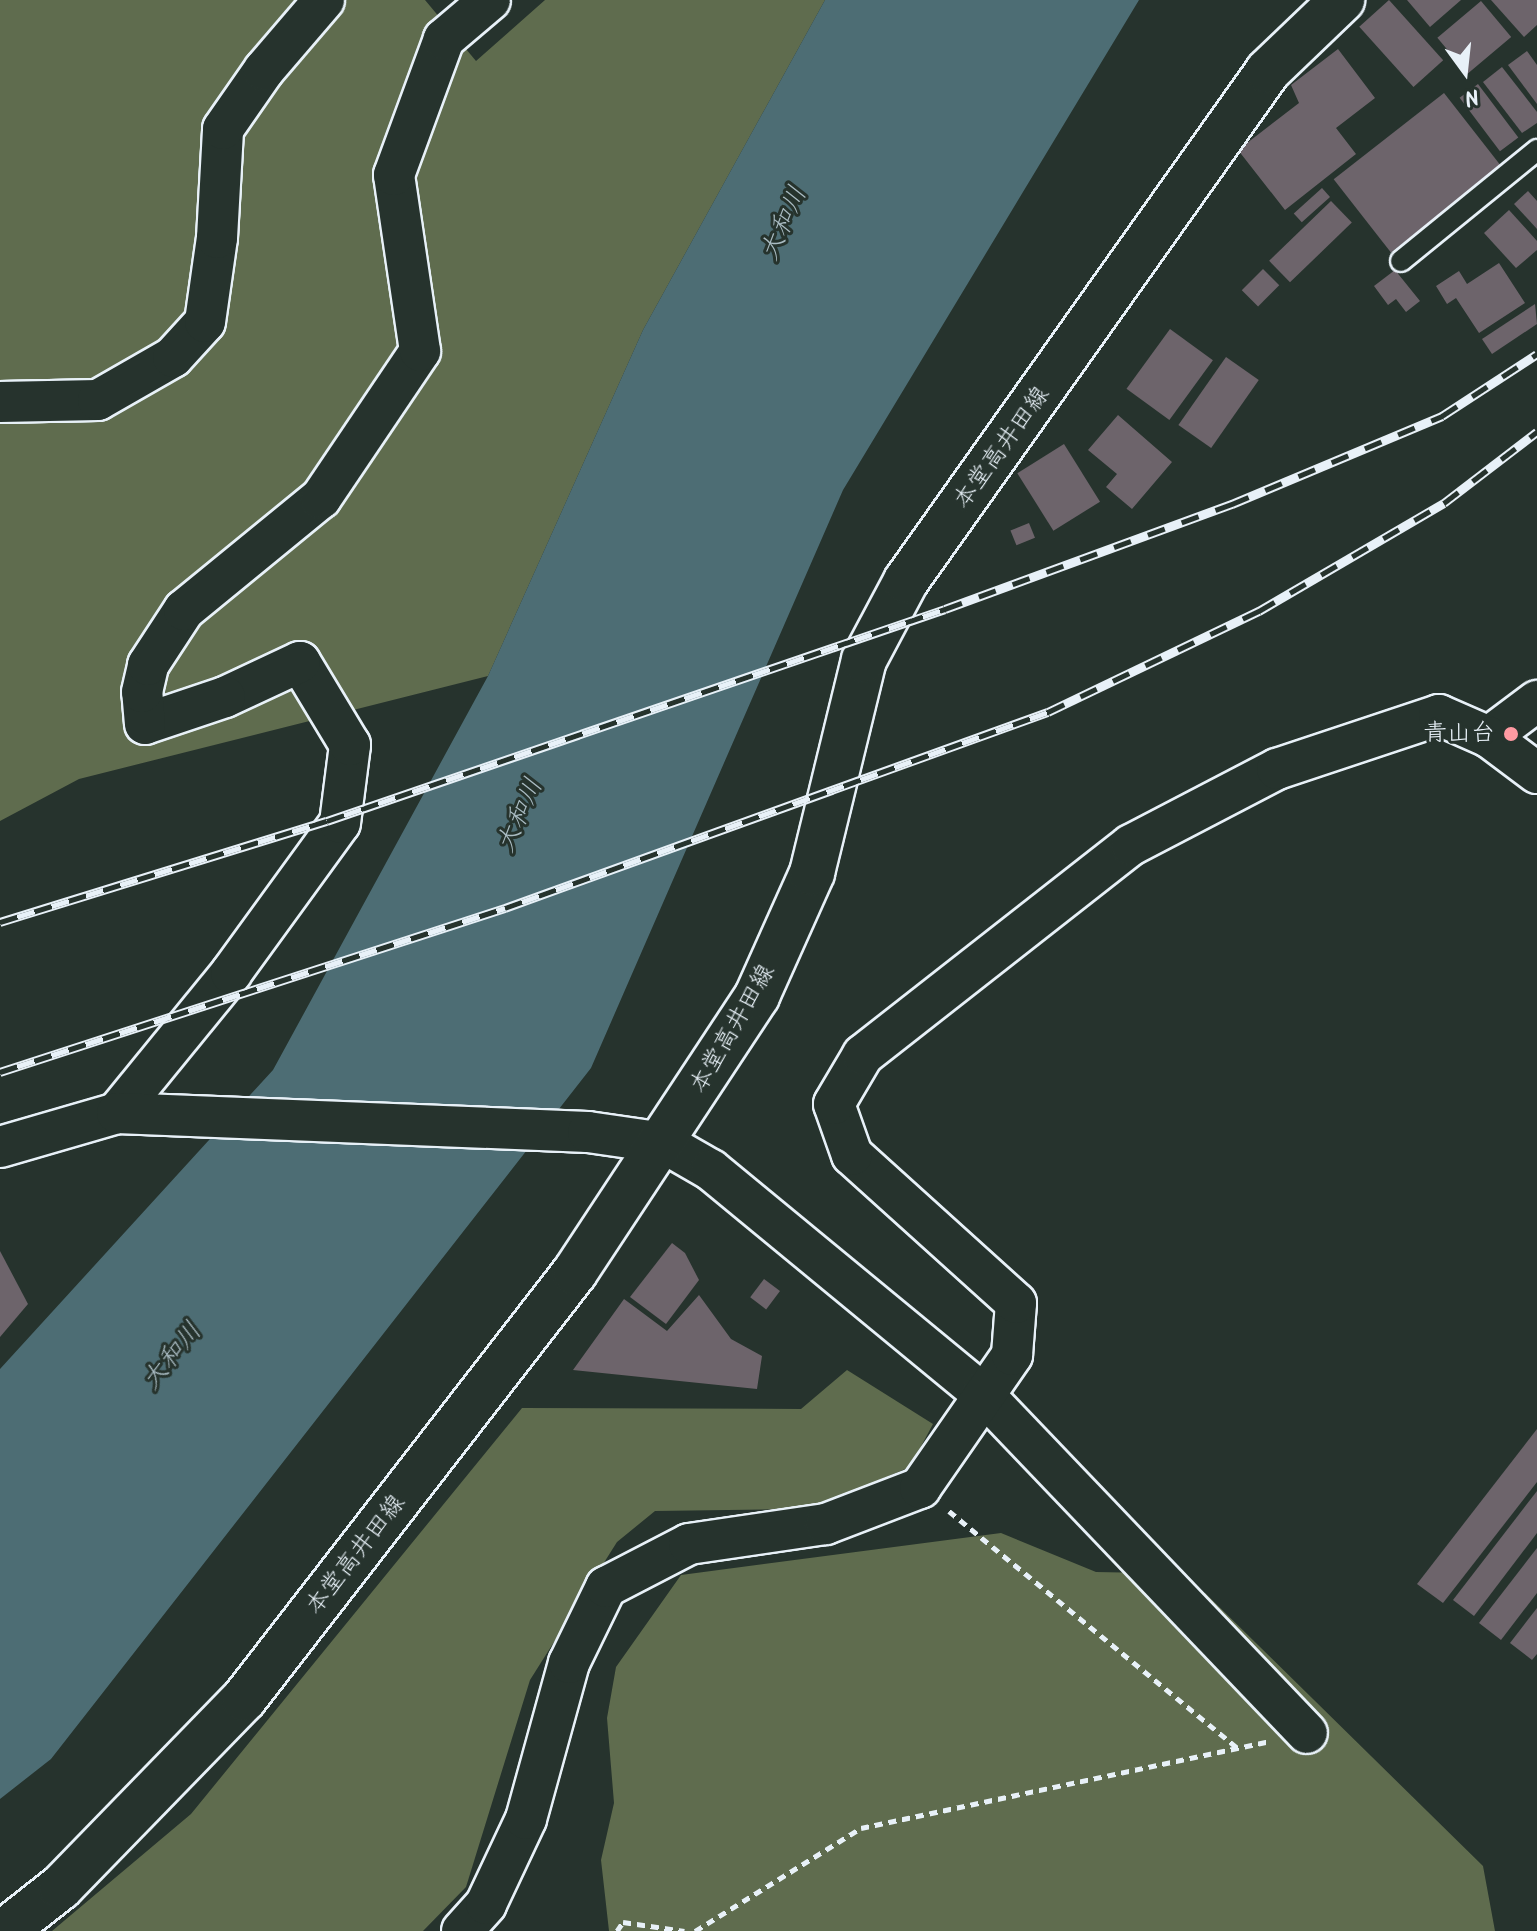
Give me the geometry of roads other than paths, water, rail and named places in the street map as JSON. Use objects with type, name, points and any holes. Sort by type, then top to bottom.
[{"type":"main road","name":"本堂高井田線","points":[[5,1931],[61,1887],[244,1699],[575,1272],[664,1143],[757,996],[812,873],[864,660],[906,581],[1268,71],[1342,0]]},
{"type":"street","points":[[0,402],[98,400],[173,357],[205,322],[217,238],[223,129],[324,0]]},
{"type":"street","points":[[132,1114],[340,823],[350,745],[322,690],[300,662],[225,697],[145,724],[142,692],[148,665],[184,610],[321,498],[420,351],[394,175],[444,39],[490,0]]},
{"type":"street","points":[[1489,737],[1537,701]]},
{"type":"street","points":[[462,1931],[486,1904],[526,1819],[569,1663],[606,1587],[689,1544],[826,1524],[920,1488],[982,1393],[1012,1355],[1016,1303],[852,1155],[834,1104],[863,1055],[1131,845],[1277,769],[1439,715],[1489,737],[1537,773]]},
{"type":"street","points":[[0,1147],[132,1114],[588,1132],[664,1143],[711,1170],[982,1393],[1307,1733]]},
{"type":"lane","points":[[1401,261],[1537,150]]},
{"type":"water","name":"大和川","points":[[825,0],[1139,0],[843,490],[591,1068],[51,1759],[0,1799],[0,1369],[273,1070],[488,676],[643,330]]},
{"type":"railway","points":[[0,922],[327,821],[945,609],[1232,504],[1442,416],[1537,354]]},
{"type":"railway","points":[[0,1072],[505,908],[1048,712],[1259,611],[1444,503],[1537,432]]},
{"type":"place","name":"青山台","points":[[1511,734]]}]
